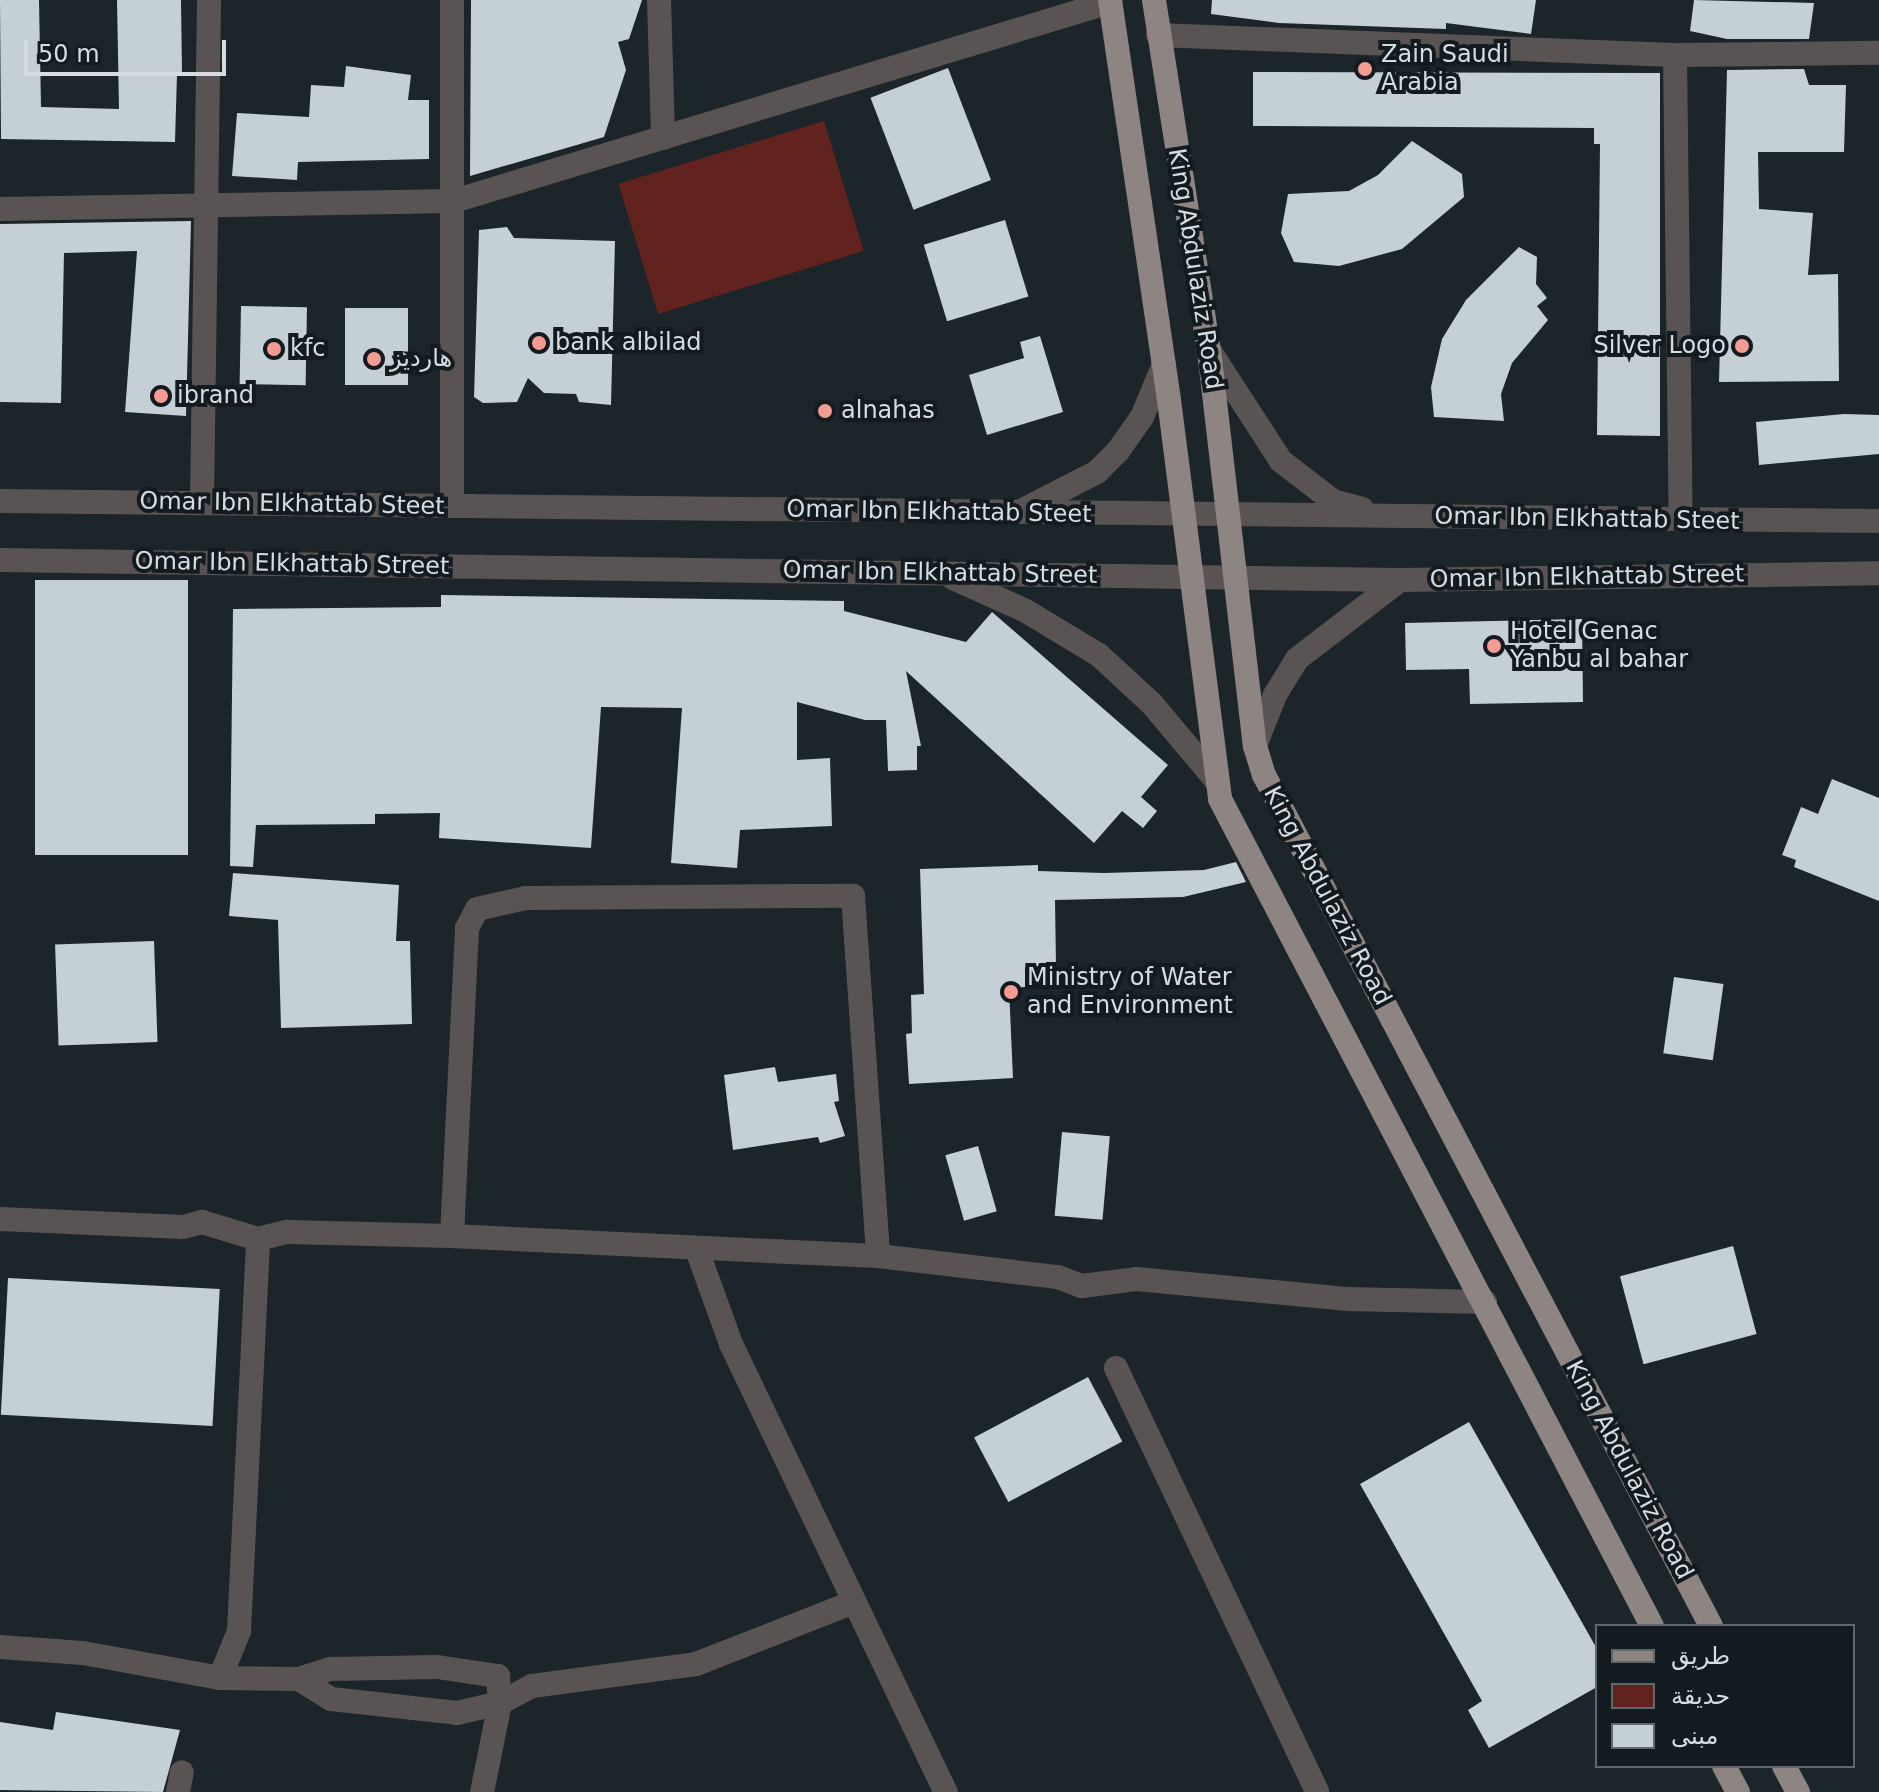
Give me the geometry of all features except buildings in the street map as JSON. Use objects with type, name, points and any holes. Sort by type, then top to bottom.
[{"type":"main road","name":"King Abdulaziz Road","points":[[1154,0],[1209,350],[1255,746],[1286,825],[1710,1624]]},
{"type":"main road","name":"King Abdulaziz Road","points":[[1110,1],[1164,364],[1214,778],[1230,824],[1485,1302],[1651,1624]]},
{"type":"main road","points":[[1725,1768],[1738,1792]]},
{"type":"main road","points":[[1785,1768],[1798,1792]]},
{"type":"street","points":[[202,503],[209,0]]},
{"type":"street","points":[[452,0],[452,506]]},
{"type":"street","points":[[659,0],[663,138]]},
{"type":"street","points":[[0,209],[454,201],[1110,1]]},
{"type":"street","points":[[1158,35],[1675,55],[1879,53]]},
{"type":"street","points":[[1675,55],[1681,520]]},
{"type":"street","points":[[1209,350],[1281,461],[1333,501],[1387,517]]},
{"type":"street","points":[[1018,513],[1097,472],[1142,417],[1164,364]]},
{"type":"street","name":"Omar Ibn Elkhattab Steet","points":[[0,501],[1879,521]]},
{"type":"street","name":"Omar Ibn Elkhattab Street","points":[[0,560],[1400,580],[1879,573]]},
{"type":"street","points":[[943,573],[1026,611],[1099,655],[1152,704],[1214,778]]},
{"type":"street","points":[[1255,746],[1275,695],[1297,659],[1400,580]]},
{"type":"street","points":[[452,1236],[467,928],[477,909],[526,898],[853,896],[878,1256]]},
{"type":"street","points":[[0,1219],[183,1227],[202,1222],[258,1239],[287,1232],[452,1236],[697,1250],[878,1256],[1058,1277],[1082,1286],[1136,1279],[1346,1299],[1485,1302]]},
{"type":"street","points":[[220,1678],[239,1631],[258,1239]]},
{"type":"street","points":[[697,1250],[731,1344],[852,1603],[946,1792]]},
{"type":"street","points":[[1116,1368],[1317,1792]]},
{"type":"street","points":[[299,1679],[331,1699],[457,1713],[500,1703],[532,1686],[696,1664],[852,1603]]},
{"type":"street","points":[[0,1647],[83,1653],[220,1678],[299,1679],[330,1669],[437,1667],[498,1676],[500,1703],[482,1792]]},
{"type":"green space","points":[[824,121],[864,251],[658,314],[618,184]]},
{"type":"place","name":"Zain Saudi Arabia","points":[[1365,69]]},
{"type":"place","name":"bank albilad","points":[[539,343]]},
{"type":"place","name":"Silver Logo","points":[[1742,346]]},
{"type":"place","name":"kfc","points":[[274,349]]},
{"type":"place","name":"هارديز","points":[[374,359]]},
{"type":"place","name":"ibrand","points":[[161,396]]},
{"type":"place","name":"alnahas","points":[[825,411]]},
{"type":"place","name":"Hotel Genac Yanbu al bahar","points":[[1494,646]]},
{"type":"place","name":"Ministry of Water and Environment","points":[[1011,992]]}]
